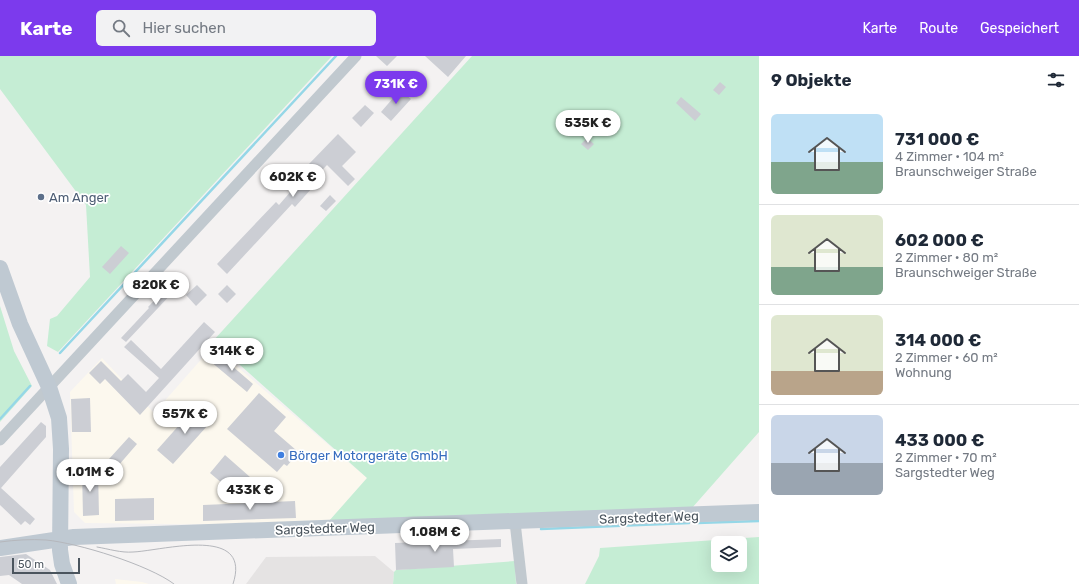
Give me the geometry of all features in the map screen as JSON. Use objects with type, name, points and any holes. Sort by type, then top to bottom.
[{"type":"street","points":[[0,440],[356,56]]},
{"type":"street","points":[[0,268],[20,324],[49,387],[60,425],[59,538],[62,564],[69,584]]},
{"type":"street","name":"Sargstedter Weg","points":[[59,538],[759,512]]},
{"type":"street","points":[[515,522],[522,584]]},
{"type":"street","points":[[0,538],[25,535],[45,535],[59,538]]},
{"type":"street","points":[[0,548],[41,543],[59,538]]},
{"type":"shaded area","points":[[213,346],[367,478],[329,521],[261,525],[85,523],[74,512],[70,392],[102,358],[154,413]]},
{"type":"shaded area","points":[[375,556],[394,572],[393,584],[246,584],[266,557]]},
{"type":"shaded area","points":[[115,579],[142,582],[149,584],[116,584]]},
{"type":"green space","points":[[0,56],[332,56],[58,352],[47,346],[50,319],[57,316],[90,277],[86,205],[0,89]]},
{"type":"green space","points":[[472,56],[759,56],[759,432],[692,508],[329,521],[367,478],[213,341]]},
{"type":"green space","points":[[0,306],[14,351],[32,386],[0,422]]},
{"type":"green space","points":[[759,537],[759,584],[585,584],[599,556],[600,548],[711,540],[711,572],[747,572],[747,538]]},
{"type":"green space","points":[[515,561],[516,584],[393,584],[394,572],[396,570]]},
{"type":"building","points":[[376,56],[397,56],[387,66]]},
{"type":"building","points":[[425,56],[466,56],[448,77]]},
{"type":"building","points":[[720,82],[726,87],[719,95],[713,90]]},
{"type":"building","points":[[400,90],[411,99],[391,121],[381,112]]},
{"type":"building","points":[[681,97],[701,114],[695,121],[676,103]]},
{"type":"building","points":[[365,105],[374,113],[361,127],[352,118]]},
{"type":"building","points":[[338,134],[356,152],[342,166],[355,179],[348,186],[327,165],[308,185],[312,188],[295,207],[292,204],[227,274],[217,264],[276,202],[279,205],[310,169],[307,166]]},
{"type":"building","points":[[587,138],[594,144],[588,150],[581,144]]},
{"type":"building","points":[[330,195],[336,201],[326,211],[320,206]]},
{"type":"building","points":[[121,246],[129,253],[110,274],[102,267]]},
{"type":"building","points":[[177,277],[187,287],[180,294],[175,290],[126,342],[121,338],[149,308],[148,307]]},
{"type":"building","points":[[197,285],[207,295],[196,306],[186,295]]},
{"type":"building","points":[[227,285],[236,294],[227,303],[218,294]]},
{"type":"building","points":[[204,322],[215,332],[140,415],[105,379],[100,384],[89,373],[101,361],[121,381],[128,374],[146,392],[159,378],[124,347],[131,340],[161,369]]},
{"type":"building","points":[[217,353],[253,384],[247,392],[210,361]]},
{"type":"building","points":[[259,393],[286,417],[274,431],[296,450],[291,457],[293,459],[287,466],[284,464],[277,472],[227,429]]},
{"type":"building","points":[[90,398],[91,432],[72,432],[71,399]]},
{"type":"building","points":[[197,405],[210,417],[206,423],[208,425],[173,464],[157,450]]},
{"type":"building","points":[[41,422],[46,426],[46,437],[1,488],[35,519],[30,525],[25,521],[21,525],[0,505],[0,467]]},
{"type":"building","points":[[129,437],[137,444],[118,466],[109,459]]},
{"type":"building","points":[[225,455],[250,477],[235,494],[210,473]]},
{"type":"building","points":[[82,470],[98,470],[99,515],[83,516]]},
{"type":"building","points":[[154,498],[154,520],[115,521],[115,499]]},
{"type":"building","points":[[295,501],[296,518],[203,521],[203,505]]},
{"type":"building","points":[[501,539],[501,547],[453,549],[454,567],[396,570],[395,543]]},
{"type":"building","points":[[26,554],[50,570],[57,584],[22,584],[9,575],[0,576],[0,557]]},
{"type":"waterway","points":[[60,353],[336,56]]},
{"type":"waterway","points":[[0,419],[30,386]]},
{"type":"waterway","points":[[697,523],[759,521]]},
{"type":"waterway","points":[[541,529],[689,523]]},
{"type":"tram line","points":[[0,542],[46,540],[76,545],[131,563],[163,577],[174,584]]},
{"type":"tram line","points":[[97,547],[128,552],[182,546],[201,545],[218,547],[230,554],[236,565],[233,584]]},
{"type":"place","name":"Am Anger","points":[[41,197]]},
{"type":"place","name":"Börger Motorgeräte GmbH","points":[[281,455]]}]
